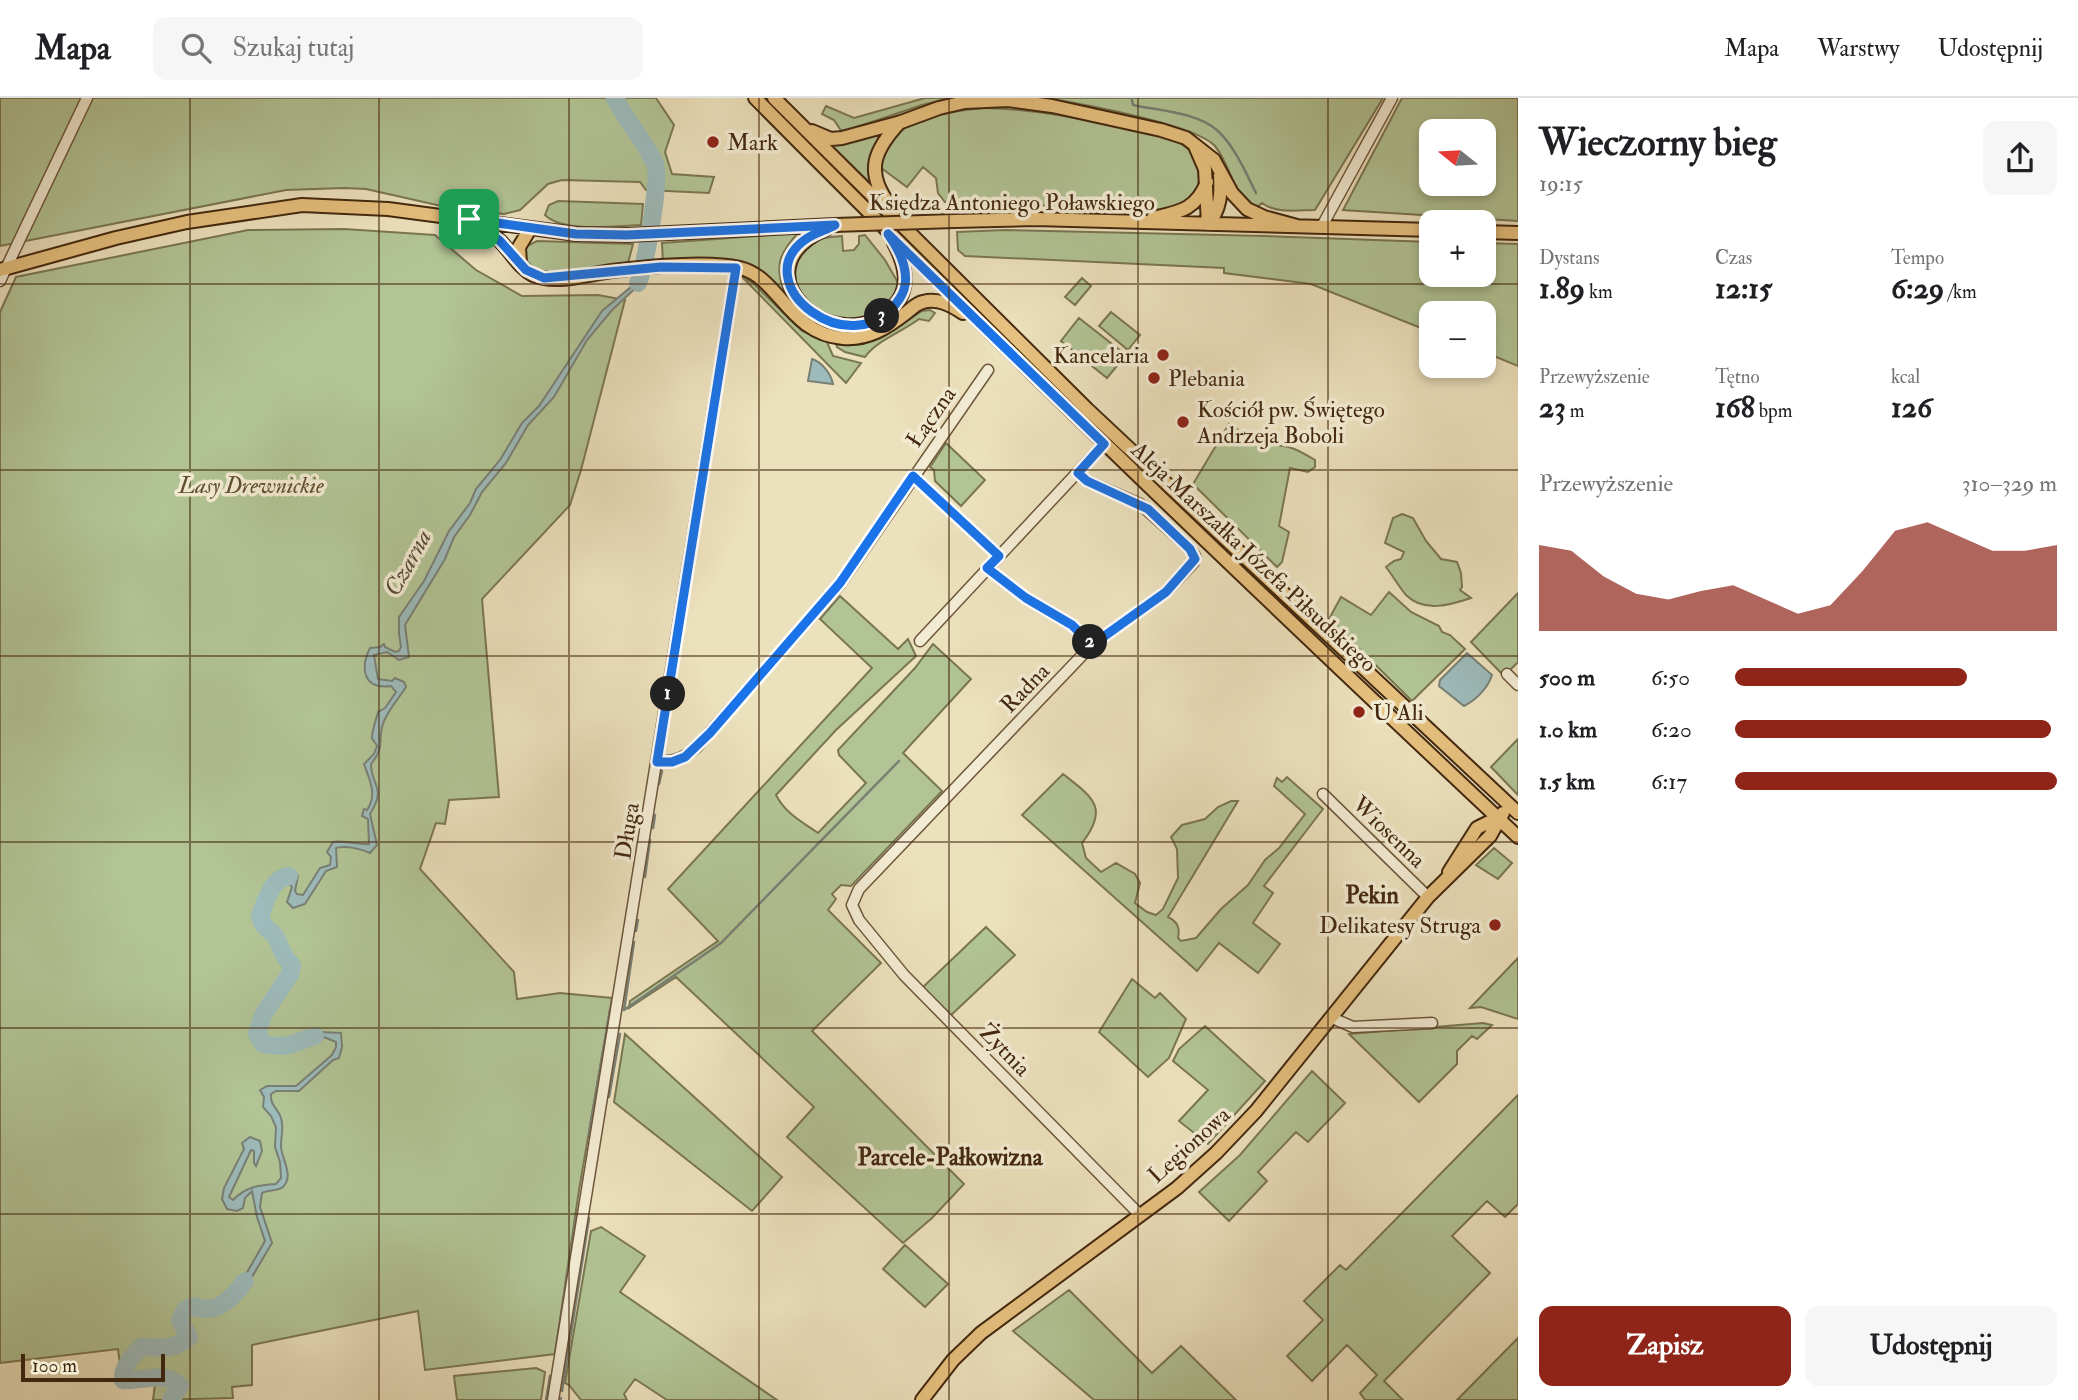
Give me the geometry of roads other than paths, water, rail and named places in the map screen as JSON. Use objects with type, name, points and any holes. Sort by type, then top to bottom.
[{"type":"main road","name":"Aleja Marszałka Józefa Piłsudskiego","points":[[755,98],[888,234],[1104,444],[1518,837]]},
{"type":"main road","name":"Aleja Marszałka Józefa Piłsudskiego","points":[[774,98],[1178,496],[1514,809]]},
{"type":"main road","points":[[803,126],[831,139],[901,122],[953,105],[1008,100],[1052,106],[1161,130],[1193,142],[1208,153],[1232,194],[1247,209],[1264,217],[1297,226]]},
{"type":"main road","points":[[901,122],[880,146],[875,169],[881,194],[913,236]]},
{"type":"main road","points":[[1193,142],[1201,157],[1206,182],[1208,224]]},
{"type":"main road","points":[[1208,224],[1219,205],[1220,170]]},
{"type":"main road","points":[[1135,222],[1185,210],[1197,200],[1206,182]]},
{"type":"main road","name":"Księdza Antoniego Poławskiego","points":[[3,269],[187,222],[302,205],[364,206],[576,234],[627,235],[1035,219],[1419,230]]},
{"type":"main road","points":[[469,219],[500,241],[520,264],[535,275],[549,278],[661,267],[736,268],[749,271],[761,280],[808,326],[833,336],[846,338],[872,334],[889,326],[922,302],[937,301],[953,307],[984,327]]},
{"type":"main road","points":[[835,225],[803,242],[792,257],[788,273],[792,290],[805,308],[822,320],[843,325],[857,325],[877,318],[893,306],[902,294],[905,272],[900,253],[888,234]]},
{"type":"main road","points":[[520,264],[519,247],[530,229]]},
{"type":"main road","points":[[1496,232],[1518,233]]},
{"type":"main road","name":"Legionowa","points":[[922,1400],[953,1360],[981,1333],[1177,1188],[1216,1153],[1256,1111],[1444,880],[1477,828],[1514,809]]},
{"type":"street","points":[[0,281],[3,269],[87,98]]},
{"type":"street","points":[[1322,226],[1392,98]]},
{"type":"street","name":"Długa","points":[[553,1400],[736,268]]},
{"type":"street","name":"Łączna","points":[[657,762],[672,762],[685,757],[710,733],[840,583],[988,370]]},
{"type":"street","points":[[920,641],[1104,444]]},
{"type":"street","name":"Radna","points":[[852,905],[859,890],[1092,645],[1166,592],[1194,562],[1195,556],[1148,509],[1087,481],[1078,473]]},
{"type":"street","points":[[913,476],[999,556]]},
{"type":"street","points":[[987,568],[1026,598],[1072,625],[1092,645]]},
{"type":"street","points":[[1507,674],[1518,685]]},
{"type":"street","name":"Wiosenna","points":[[1323,794],[1428,897]]},
{"type":"street","name":"Żytnia","points":[[852,905],[859,920],[904,975],[1140,1215]]},
{"type":"street","points":[[1332,1018],[1353,1027],[1432,1023]]},
{"type":"water","points":[[644,276],[641,283],[612,310],[587,340],[554,397],[528,425],[506,463],[482,492],[454,537],[445,559],[405,625],[409,657],[399,660],[387,652],[374,655],[378,679],[392,681],[395,678],[404,682],[406,687],[384,721],[379,752],[371,764],[378,792],[370,814],[377,845],[370,853],[353,848],[336,848],[337,867],[326,871],[305,904],[293,908],[287,902],[292,887],[288,882],[277,886],[275,891],[269,883],[285,872],[293,871],[298,876],[295,891],[303,895],[320,868],[330,865],[331,857],[327,852],[333,842],[369,844],[368,819],[362,816],[364,809],[367,810],[370,804],[372,792],[364,764],[374,754],[377,746],[372,736],[378,712],[385,708],[396,692],[391,686],[374,685],[366,676],[365,663],[370,648],[384,644],[395,652],[399,651],[399,617],[424,581],[449,531],[470,503],[476,489],[500,460],[522,423],[539,406],[602,311],[632,286],[638,277]]},
{"type":"water","points":[[812,359],[825,369],[833,384],[808,381]]},
{"type":"water","points":[[1467,653],[1492,675],[1481,693],[1464,706],[1439,686],[1440,680]]},
{"type":"water","points":[[319,1032],[341,1033],[342,1047],[339,1058],[333,1060],[299,1091],[276,1091],[271,1094],[282,1121],[281,1150],[288,1177],[283,1187],[262,1193],[260,1207],[272,1243],[246,1287],[233,1301],[230,1296],[238,1288],[265,1241],[252,1191],[245,1198],[243,1208],[237,1211],[227,1209],[222,1199],[224,1188],[244,1149],[242,1143],[250,1137],[260,1141],[262,1151],[256,1166],[254,1151],[251,1150],[229,1197],[233,1200],[248,1189],[276,1184],[281,1178],[275,1147],[276,1127],[263,1107],[264,1097],[260,1090],[267,1086],[296,1086],[332,1055],[336,1042],[324,1037],[293,1049],[293,1044]]},
{"type":"waterway","name":"Czarna","points":[[615,98],[655,164],[656,187],[651,223],[638,283]]},
{"type":"waterway","points":[[1132,100],[1133,105],[1189,116],[1218,131],[1235,152],[1256,193]]},
{"type":"waterway","points":[[665,756],[674,755],[689,747],[720,714]]},
{"type":"waterway","points":[[624,1010],[721,943],[899,761]]},
{"type":"waterway","points":[[659,784],[662,771]]},
{"type":"waterway","points":[[653,828],[655,815]]},
{"type":"waterway","points":[[645,877],[650,840]]},
{"type":"waterway","name":"Czarna","points":[[289,876],[273,886],[260,916],[292,965],[290,974],[263,1015],[257,1034],[263,1044],[280,1046],[315,1036]]},
{"type":"waterway","points":[[636,931],[638,920]]},
{"type":"waterway","points":[[624,1010],[634,942]]},
{"type":"waterway","points":[[589,1134],[610,1010]]},
{"type":"waterway","points":[[609,1097],[620,1034]]},
{"type":"waterway","points":[[555,1354],[577,1214]]},
{"type":"waterway","points":[[562,1391],[589,1218]]},
{"type":"waterway","name":"Czarna","points":[[171,1400],[180,1386],[174,1381],[160,1378],[123,1380],[128,1362],[141,1347],[166,1347],[189,1337],[180,1320],[185,1310],[194,1306],[210,1309],[217,1307],[229,1299],[245,1281]]},
{"type":"waterway","points":[[546,1400],[550,1376]]},
{"type":"place","name":"Mark","points":[[713,142]]},
{"type":"place","name":"Kancelaria","points":[[1163,355]]},
{"type":"place","name":"Plebania","points":[[1154,378]]},
{"type":"place","name":"Kościół pw. Świętego Andrzeja Boboli","points":[[1183,422]]},
{"type":"place","name":"U Ali","points":[[1359,712]]},
{"type":"place","name":"Delikatesy Struga","points":[[1495,925]]},
{"type":"district","name":"Pekin","points":[[1372,895]]},
{"type":"district","name":"Parcele-Pałkowizna","points":[[950,1157]]},
{"type":"park label","name":"Lasy Drewnickie","points":[[251,485]]}]
